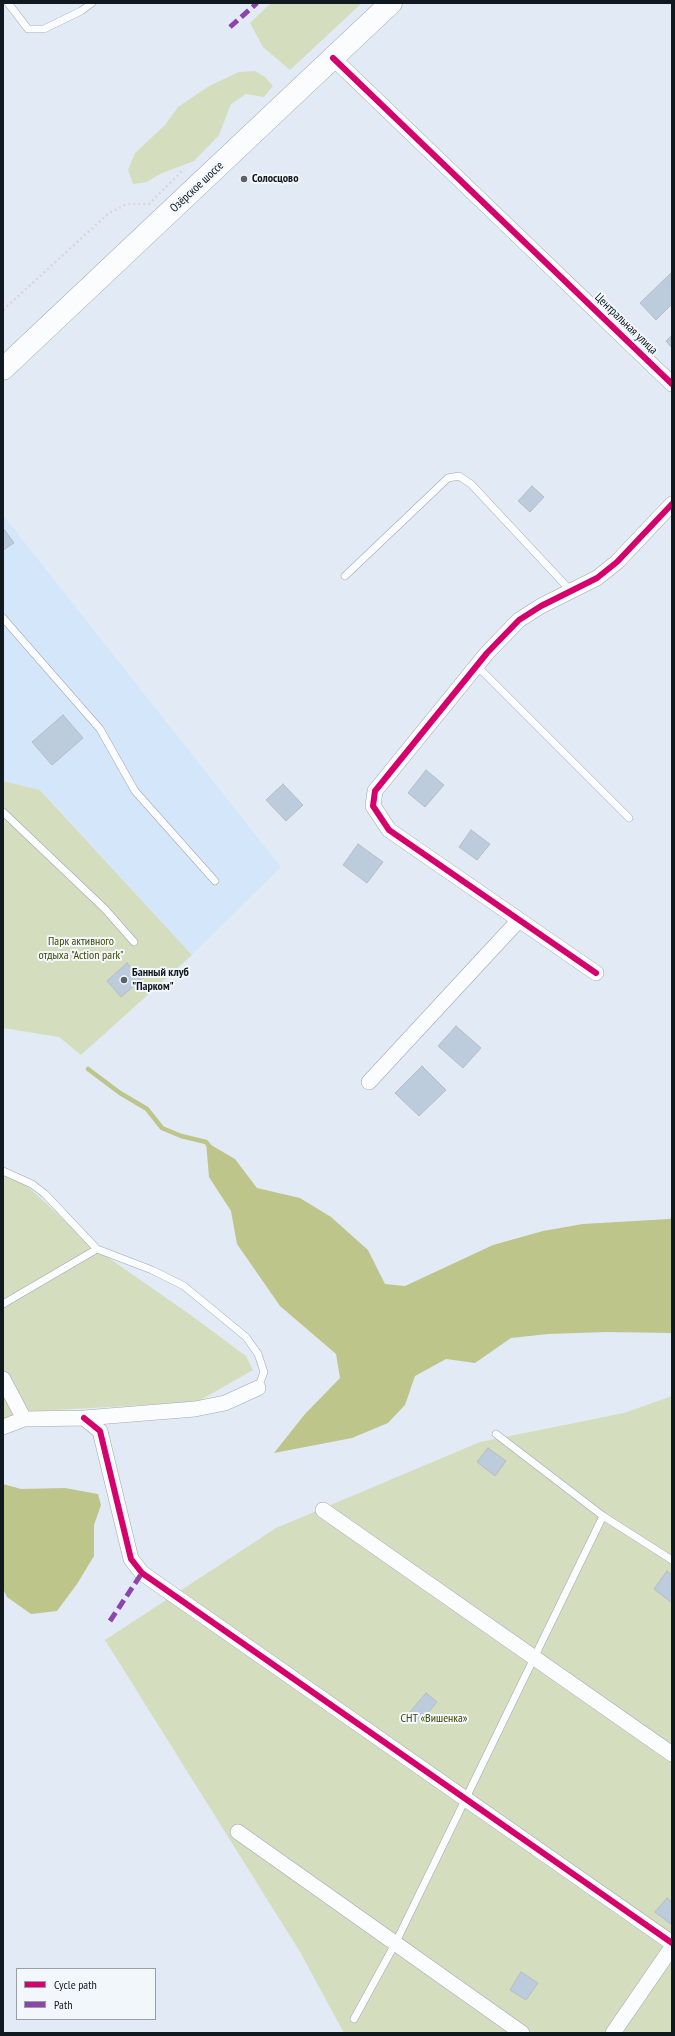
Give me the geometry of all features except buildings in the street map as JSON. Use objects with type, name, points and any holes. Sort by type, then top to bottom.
[{"type":"main road","name":"Озёрское шоссе","points":[[3,370],[391,3]]},
{"type":"street","name":"Центральная улица","points":[[333,58],[672,384]]},
{"type":"street","points":[[596,973],[389,830],[373,806],[375,790],[477,666],[519,620],[541,606],[572,592],[597,578],[617,562],[672,504]]},
{"type":"street","points":[[369,1082],[519,920]]},
{"type":"street","points":[[3,1379],[24,1419]]},
{"type":"street","points":[[3,1427],[24,1419],[84,1418],[195,1410],[225,1403],[258,1388]]},
{"type":"street","points":[[84,1418],[100,1431],[131,1559],[142,1574],[464,1800],[672,1943]]},
{"type":"street","points":[[324,1510],[534,1659],[672,1754]]},
{"type":"street","points":[[238,1832],[522,2033]]},
{"type":"street","points":[[613,2033],[672,1947]]},
{"type":"lane","points":[[8,3],[28,29],[44,29],[92,3]]},
{"type":"lane","points":[[345,576],[448,478],[459,476],[471,484],[572,592]]},
{"type":"lane","points":[[3,618],[100,729],[135,791],[215,881]]},
{"type":"lane","points":[[477,666],[629,818]]},
{"type":"lane","points":[[3,812],[105,909],[134,942]]},
{"type":"lane","points":[[3,1171],[32,1184],[44,1194],[97,1249],[152,1270],[184,1286],[246,1337],[258,1354],[264,1372],[258,1388]]},
{"type":"lane","points":[[3,1304],[97,1249]]},
{"type":"lane","points":[[496,1434],[603,1516],[672,1560]]},
{"type":"lane","points":[[354,2019],[395,1944],[603,1516]]},
{"type":"path","points":[[3,310],[109,212],[128,204],[149,204],[184,169]]},
{"type":"shaded area","points":[[3,515],[281,867],[192,955],[41,790],[3,781]]},
{"type":"shaded area","points":[[206,1142],[235,1159],[257,1188],[300,1198],[331,1217],[368,1250],[385,1284],[405,1286],[493,1245],[543,1231],[583,1224],[672,1218],[672,1333],[606,1332],[548,1334],[511,1338],[475,1363],[446,1359],[415,1376],[405,1405],[388,1423],[352,1438],[274,1453],[305,1414],[340,1378],[336,1354],[280,1306],[237,1244],[231,1211],[209,1177]]},
{"type":"shaded area","points":[[3,1484],[21,1489],[65,1488],[98,1494],[101,1505],[94,1525],[94,1556],[77,1584],[57,1611],[31,1614],[7,1597],[3,1589]]},
{"type":"green space","points":[[271,3],[362,3],[290,70],[263,47],[250,23]]},
{"type":"green space","points":[[255,71],[265,77],[273,86],[264,97],[246,94],[231,104],[219,135],[194,161],[160,174],[147,182],[133,184],[128,170],[135,153],[165,125],[178,107],[209,86],[239,72]]},
{"type":"green space","name":"Парк активного отдыха \"Action park\"","points":[[3,781],[40,790],[192,955],[81,1055],[59,1037],[3,1028]]},
{"type":"green space","points":[[3,1168],[24,1183],[96,1249],[192,1316],[246,1356],[253,1370],[197,1402],[21,1412],[3,1420]]},
{"type":"green space","name":"СНТ «Вишенка»","points":[[672,1396],[672,2033],[344,2033],[300,1952],[105,1640],[276,1528],[480,1442],[624,1413]]},
{"type":"waterway","points":[[88,1069],[120,1093],[147,1109],[162,1128],[181,1136],[206,1142],[210,1147]]},
{"type":"marked path","points":[[230,27],[257,3]]},
{"type":"marked path","points":[[110,1621],[142,1573]]},
{"type":"cycle path","points":[[333,58],[672,384]]},
{"type":"cycle path","points":[[596,973],[389,830],[373,806],[375,791],[487,653],[519,620],[541,606],[597,578],[617,562],[672,504]]},
{"type":"cycle path","points":[[84,1418],[100,1431],[131,1559],[142,1573],[672,1943]]},
{"type":"place","name":"Солосцово","points":[[244,179]]},
{"type":"place","name":"Банный клуб \"Парком\"","points":[[124,980]]}]
